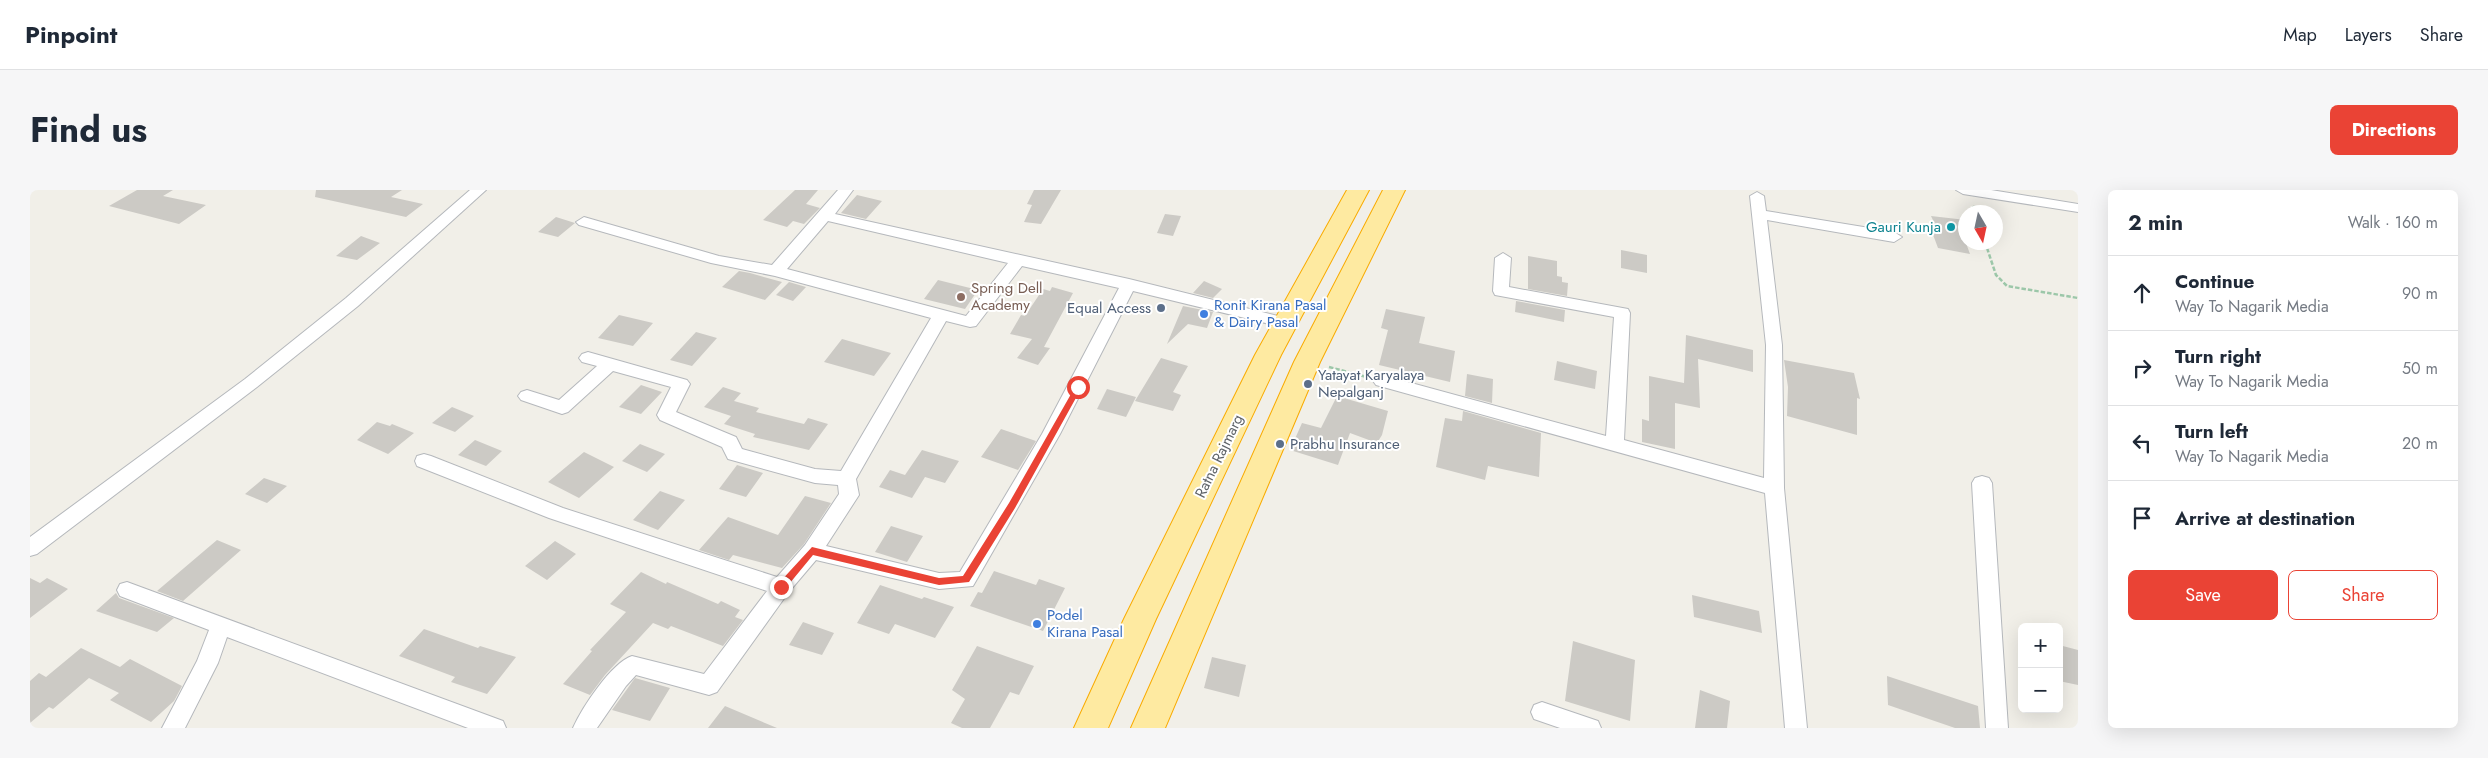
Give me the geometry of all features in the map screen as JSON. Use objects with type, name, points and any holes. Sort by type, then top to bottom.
[{"type":"highway","name":"Ratna Rajmarg","points":[[1091,728],[1144,610],[1268,355],[1358,190]]},
{"type":"highway","points":[[1148,728],[1181,648],[1307,362],[1394,190]]},
{"type":"street","points":[[30,548],[251,383],[352,302],[479,190]]},
{"type":"street","points":[[776,271],[846,190]]},
{"type":"street","points":[[1963,190],[2078,208]]},
{"type":"street","points":[[1796,728],[1774,488],[1774,345],[1759,205],[1894,237]]},
{"type":"street","points":[[824,216],[1018,261],[1130,284],[1286,323]]},
{"type":"street","points":[[584,222],[717,260],[776,271],[970,322],[1018,261]]},
{"type":"street","points":[[1503,258],[1501,290],[1622,313],[1615,444]]},
{"type":"street","points":[[812,551],[939,582],[966,580],[1012,505],[1078,387],[1130,284]]},
{"type":"street","points":[[584,728],[618,679],[632,665],[709,685],[781,587],[812,551],[849,496],[846,479],[942,315]]},
{"type":"street","points":[[588,358],[681,384],[666,415],[728,442],[736,454],[816,476],[846,479]]},
{"type":"street","points":[[527,396],[562,408],[609,365]]},
{"type":"street","points":[[1382,381],[1774,488]]},
{"type":"street","points":[[424,461],[473,482],[556,513],[781,587]]},
{"type":"street","points":[[1982,483],[1997,728]]},
{"type":"street","points":[[127,590],[495,728]]},
{"type":"street","points":[[173,728],[207,663],[221,625]]},
{"type":"street","points":[[1542,712],[1590,728]]},
{"type":"path","points":[[1988,250],[1996,275],[2007,286],[2078,298]]},
{"type":"path","points":[[1307,362],[1382,381]]},
{"type":"building","points":[[137,190],[173,190],[163,196],[206,205],[179,224],[109,206]]},
{"type":"building","points":[[316,190],[402,190],[391,197],[423,204],[406,217],[315,197]]},
{"type":"building","points":[[795,190],[818,190],[806,204],[820,208],[804,224],[793,221],[787,227],[763,220]]},
{"type":"building","points":[[1034,190],[1061,190],[1041,224],[1024,222],[1032,205],[1027,204]]},
{"type":"building","points":[[857,195],[882,201],[866,219],[841,213]]},
{"type":"building","points":[[1165,214],[1181,216],[1173,236],[1157,233]]},
{"type":"building","points":[[1931,216],[1958,219],[1958,250],[1969,250],[1970,254],[1938,248],[1932,232],[1939,233]]},
{"type":"building","points":[[556,217],[575,223],[558,237],[538,232]]},
{"type":"building","points":[[361,236],[380,243],[357,260],[336,256]]},
{"type":"building","points":[[1621,250],[1647,255],[1647,273],[1621,268]]},
{"type":"building","points":[[1528,256],[1557,261],[1557,276],[1562,277],[1562,282],[1568,283],[1567,296],[1528,289]]},
{"type":"building","points":[[739,271],[782,282],[765,300],[722,287]]},
{"type":"building","points":[[938,280],[978,290],[965,309],[924,299]]},
{"type":"building","points":[[1204,281],[1222,289],[1213,298],[1193,293]]},
{"type":"building","points":[[789,282],[806,287],[793,301],[776,295]]},
{"type":"building","points":[[1052,287],[1073,293],[1044,347],[1050,348],[1038,365],[1017,358],[1032,339],[1010,334],[1021,315],[1025,316],[1043,289],[1050,291]]},
{"type":"building","points":[[1516,301],[1565,310],[1564,322],[1515,312]]},
{"type":"building","points":[[1183,306],[1213,312],[1207,328],[1188,324],[1167,344]]},
{"type":"building","points":[[1386,309],[1425,317],[1419,343],[1455,351],[1450,382],[1379,365],[1388,330],[1381,328]]},
{"type":"building","points":[[619,315],[653,323],[633,346],[598,338]]},
{"type":"building","points":[[696,332],[717,338],[692,366],[670,360]]},
{"type":"building","points":[[1686,335],[1753,350],[1753,372],[1698,359],[1700,408],[1675,403],[1675,449],[1642,442],[1642,419],[1649,421],[1649,376],[1684,383]]},
{"type":"building","points":[[842,339],[891,353],[874,376],[824,362]]},
{"type":"building","points":[[1161,358],[1188,366],[1173,392],[1181,395],[1173,411],[1135,401]]},
{"type":"building","points":[[1784,360],[1854,373],[1860,399],[1857,398],[1857,435],[1787,416],[1788,387]]},
{"type":"building","points":[[1557,361],[1597,371],[1595,389],[1554,380]]},
{"type":"building","points":[[1467,374],[1493,379],[1492,403],[1465,396]]},
{"type":"building","points":[[641,385],[662,392],[641,414],[619,407]]},
{"type":"building","points":[[723,387],[741,393],[734,401],[759,408],[756,412],[804,424],[808,418],[828,424],[809,450],[753,437],[755,434],[724,424],[731,416],[704,407]]},
{"type":"building","points":[[1107,389],[1136,397],[1126,417],[1097,409]]},
{"type":"building","points":[[1337,396],[1388,411],[1382,435],[1377,443],[1350,433],[1338,465],[1290,450],[1302,423],[1321,428]]},
{"type":"building","points":[[452,407],[474,416],[455,432],[432,423]]},
{"type":"building","points":[[1463,411],[1541,433],[1539,477],[1488,466],[1485,480],[1436,467],[1445,418],[1462,421]]},
{"type":"building","points":[[377,422],[390,426],[392,424],[414,433],[388,454],[357,440]]},
{"type":"building","points":[[1001,429],[1036,441],[1018,470],[981,457]]},
{"type":"building","points":[[475,440],[502,451],[486,466],[458,455]]},
{"type":"building","points":[[640,444],[665,454],[647,472],[622,461]]},
{"type":"building","points":[[922,450],[959,461],[945,483],[925,477],[912,498],[879,487],[890,470],[905,475]]},
{"type":"building","points":[[584,452],[614,467],[579,498],[548,482]]},
{"type":"building","points":[[737,465],[763,473],[746,497],[719,489]]},
{"type":"building","points":[[264,478],[287,486],[267,503],[245,494]]},
{"type":"building","points":[[660,491],[685,500],[658,530],[633,520]]},
{"type":"building","points":[[805,496],[831,503],[804,544],[782,568],[733,555],[729,560],[699,550],[728,517],[778,535]]},
{"type":"building","points":[[891,526],[923,536],[907,562],[875,552]]},
{"type":"building","points":[[217,540],[241,550],[183,601],[157,591]]},
{"type":"building","points":[[555,541],[576,554],[547,580],[525,566]]},
{"type":"building","points":[[994,571],[1036,585],[1039,579],[1065,588],[1043,631],[970,606],[978,592],[982,593]]},
{"type":"building","points":[[641,572],[718,604],[721,601],[740,610],[735,617],[743,620],[723,646],[671,626],[668,629],[653,623],[605,675],[590,695],[563,684],[592,651],[590,650],[626,612],[610,604]]},
{"type":"building","points":[[30,578],[40,583],[47,578],[68,589],[30,618]]},
{"type":"building","points":[[880,585],[954,607],[935,638],[895,624],[889,634],[857,623]]},
{"type":"building","points":[[116,593],[119,598],[174,618],[157,632],[96,611]]},
{"type":"building","points":[[1692,595],[1759,611],[1762,633],[1694,617]]},
{"type":"building","points":[[803,622],[834,633],[822,655],[789,645]]},
{"type":"building","points":[[424,629],[478,648],[480,646],[516,657],[487,694],[451,682],[455,677],[399,656]]},
{"type":"building","points":[[1573,641],[1635,660],[1630,721],[1565,701]]},
{"type":"building","points":[[977,646],[1034,666],[1019,695],[1010,692],[990,728],[962,728],[951,723],[965,699],[952,690]]},
{"type":"building","points":[[2063,646],[2078,650],[2078,685],[2063,682]]},
{"type":"building","points":[[81,648],[120,667],[130,659],[182,686],[174,701],[151,722],[110,700],[119,693],[89,678],[53,709],[49,707],[30,723],[30,681],[39,673],[46,677]]},
{"type":"building","points":[[1212,657],[1246,665],[1239,697],[1204,688]]},
{"type":"building","points":[[1887,676],[1978,706],[1980,728],[1955,728],[1888,705]]},
{"type":"building","points":[[635,678],[670,688],[650,721],[612,710]]},
{"type":"building","points":[[1700,690],[1730,701],[1727,728],[1695,728]]},
{"type":"building","points":[[725,706],[777,728],[708,728]]},
{"type":"place","name":"Gauri Kunja","points":[[1951,227]]},
{"type":"place","name":"Spring Dell Academy","points":[[961,297]]},
{"type":"place","name":"Equal Access","points":[[1161,308]]},
{"type":"place","name":"Ronit Kirana Pasal & Dairy Pasal","points":[[1204,314]]},
{"type":"place","name":"Yatayat Karyalaya Nepalganj","points":[[1308,384]]},
{"type":"place","name":"Prabhu Insurance","points":[[1280,444]]},
{"type":"place","name":"Podel Kirana Pasal","points":[[1037,624]]},
{"type":"route","points":[[781,587],[812,551],[939,582],[966,580],[1012,505],[1078,387]]}]
